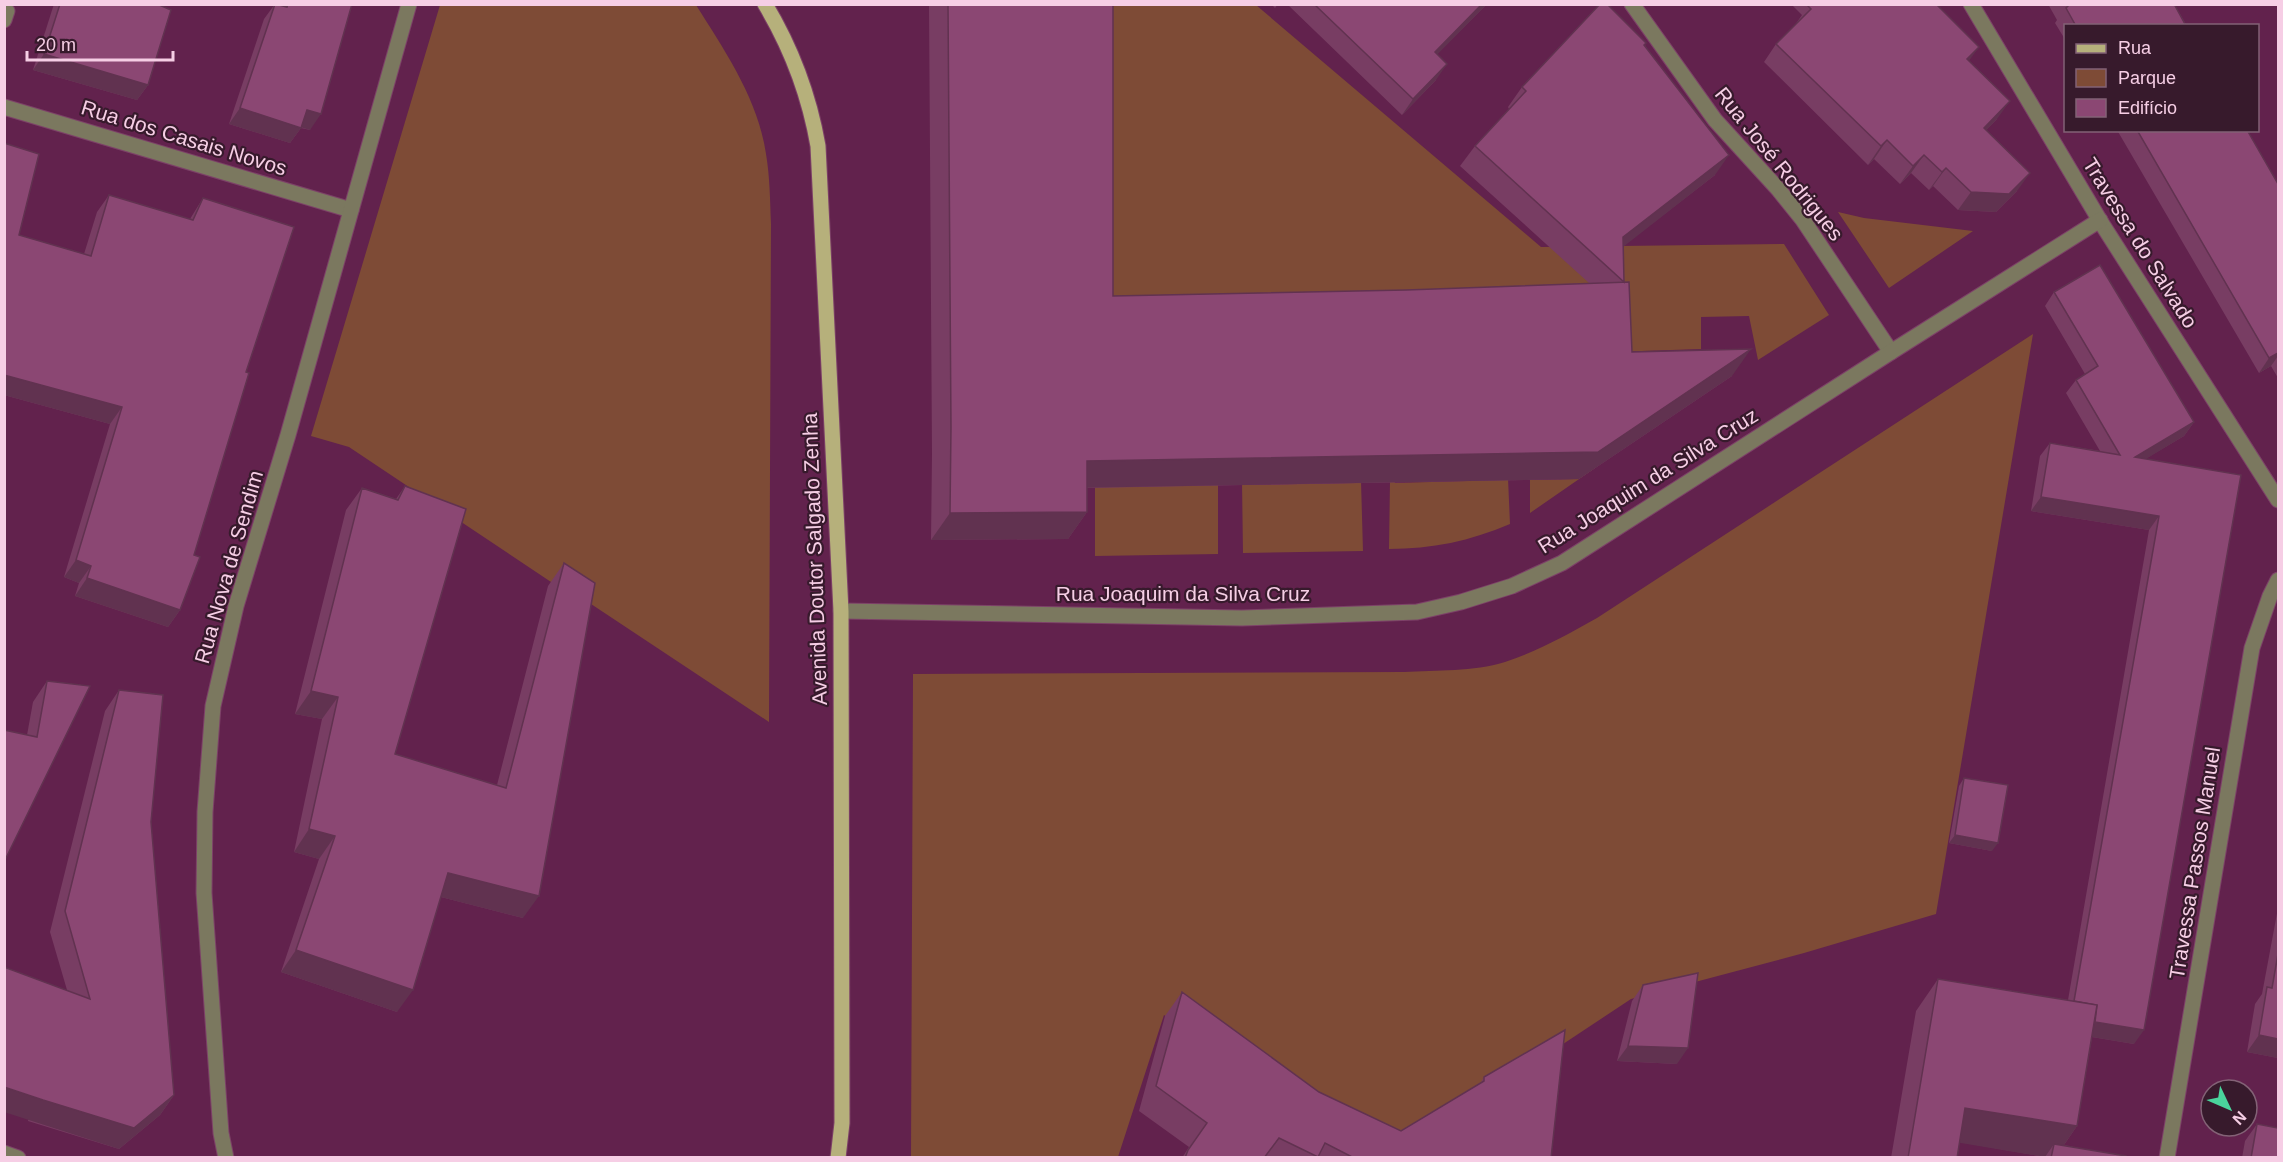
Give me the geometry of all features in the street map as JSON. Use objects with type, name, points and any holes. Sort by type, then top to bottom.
[{"type":"main road","name":"Avenida Doutor Salgado Zenha","points":[[765,4],[807,92],[818,146],[841,610],[842,1123],[845,1158]]},
{"type":"main road","name":"Avenida Doutor Salgado Zenha","points":[[838,1158],[842,1123]]},
{"type":"street","name":"Rua Nova de Sendim","points":[[226,1158],[221,1133],[216,1077],[204,893],[205,812],[213,706],[236,606],[288,435],[409,4]]},
{"type":"street","name":"Rua José Rodrigues","points":[[1632,4],[1720,127],[1778,189],[1803,220],[1891,352]]},
{"type":"street","name":"Travessa do Salvado","points":[[1971,4],[2100,220],[2278,500]]},
{"type":"street","points":[[4,10],[7,11],[4,20]]},
{"type":"street","name":"Rua dos Casais Novos","points":[[4,107],[351,210]]},
{"type":"street","name":"Rua Joaquim da Silva Cruz","points":[[841,610],[1242,618],[1417,612],[1461,602],[1512,586],[1562,563],[2100,220]]},
{"type":"street","name":"Travessa Passos Manuel","points":[[2167,1158],[2252,648],[2278,580]]},
{"type":"street","points":[[4,1153],[18,1158]]},
{"type":"green space","points":[[1095,4],[1256,5],[1541,247],[1784,244],[1829,315],[1758,360],[1749,316],[1701,317],[1701,349],[1612,352],[1095,327]]},
{"type":"green space","points":[[440,5],[696,5],[729,58],[748,95],[756,114],[766,154],[771,224],[769,722],[588,602],[575,598],[349,447],[311,436]]},
{"type":"green space","points":[[1838,212],[1864,218],[1973,231],[1889,288]]},
{"type":"green space","points":[[2033,334],[1936,914],[1804,953],[1631,999],[1548,1054],[1370,1157],[1164,1015],[1118,1157],[911,1158],[913,674],[1404,672],[1468,669],[1505,662],[1541,648],[1597,618]]},
{"type":"green space","points":[[1579,468],[1595,468],[1530,513],[1530,478],[1536,480],[1579,479]]},
{"type":"green space","points":[[1508,478],[1510,524],[1451,543],[1389,549],[1390,481],[1394,480],[1395,483]]},
{"type":"green space","points":[[1356,481],[1361,481],[1363,551],[1243,553],[1242,482],[1250,485],[1356,483]]},
{"type":"green space","points":[[1218,482],[1218,554],[1095,556],[1095,484]]},
{"type":"building","points":[[60,4],[157,4],[171,10],[148,85],[44,54]]},
{"type":"building","points":[[275,4],[287,7],[288,4],[352,4],[321,114],[307,110],[301,128],[240,108]]},
{"type":"building","points":[[948,4],[1113,4],[1113,296],[1406,290],[1629,282],[1632,352],[1751,349],[1598,452],[1087,461],[1087,512],[950,513]]},
{"type":"building","points":[[1314,4],[1482,4],[1435,52],[1447,64],[1413,99]]},
{"type":"building","points":[[1600,4],[1607,4],[1646,43],[1644,45],[1729,155],[1623,237],[1624,282],[1475,146],[1526,91],[1522,87]]},
{"type":"building","points":[[1810,4],[1936,4],[1979,47],[1967,59],[2010,101],[1984,128],[2030,173],[2009,194],[1971,192],[1946,168],[1942,172],[1924,155],[1913,166],[1887,140],[1881,146],[1776,44],[1811,9],[1808,6]]},
{"type":"building","points":[[2067,4],[2174,4],[2185,24],[2075,24],[2066,8]]},
{"type":"building","points":[[2138,132],[2248,132],[2278,184],[2278,353],[2269,358]]},
{"type":"building","points":[[4,143],[39,154],[19,235],[91,256],[109,195],[193,220],[203,198],[294,227],[246,372],[249,373],[194,555],[200,557],[180,610],[87,578],[91,566],[76,560],[122,407],[4,375]]},
{"type":"building","points":[[2100,265],[2194,422],[2135,457],[2241,475],[2144,1030],[2095,1022],[2097,1005],[2074,1001],[2159,516],[2041,497],[2050,443],[2120,455],[2076,380],[2098,366],[2054,292]]},
{"type":"building","points":[[405,486],[466,509],[395,754],[506,788],[564,563],[595,583],[539,896],[448,873],[413,990],[296,950],[335,836],[309,829],[338,697],[311,691],[362,488],[398,500]]},
{"type":"building","points":[[47,681],[90,686],[4,862],[4,730],[37,737]]},
{"type":"building","points":[[119,690],[163,695],[151,822],[174,1095],[134,1128],[4,1087],[4,967],[90,999],[65,911]]},
{"type":"building","points":[[1964,778],[2008,785],[1998,843],[1955,835]]},
{"type":"building","points":[[2278,954],[2278,1039],[2259,1035],[2267,987],[2272,988]]},
{"type":"building","points":[[1698,973],[1688,1048],[1628,1046],[1643,985]]},
{"type":"building","points":[[1938,979],[2097,1005],[2077,1126],[1965,1108],[1957,1158],[1908,1158]]},
{"type":"building","points":[[1182,992],[1319,1092],[1401,1131],[1484,1081],[1484,1077],[1565,1030],[1551,1158],[1354,1158],[1325,1143],[1318,1157],[1279,1138],[1264,1158],[1185,1158],[1207,1123],[1156,1086]]},
{"type":"building","points":[[2259,1124],[2278,1128],[2278,1158],[2251,1158],[2255,1138],[2259,1138]]},
{"type":"building","points":[[2054,1144],[2126,1156],[2126,1158],[2051,1158]]}]
